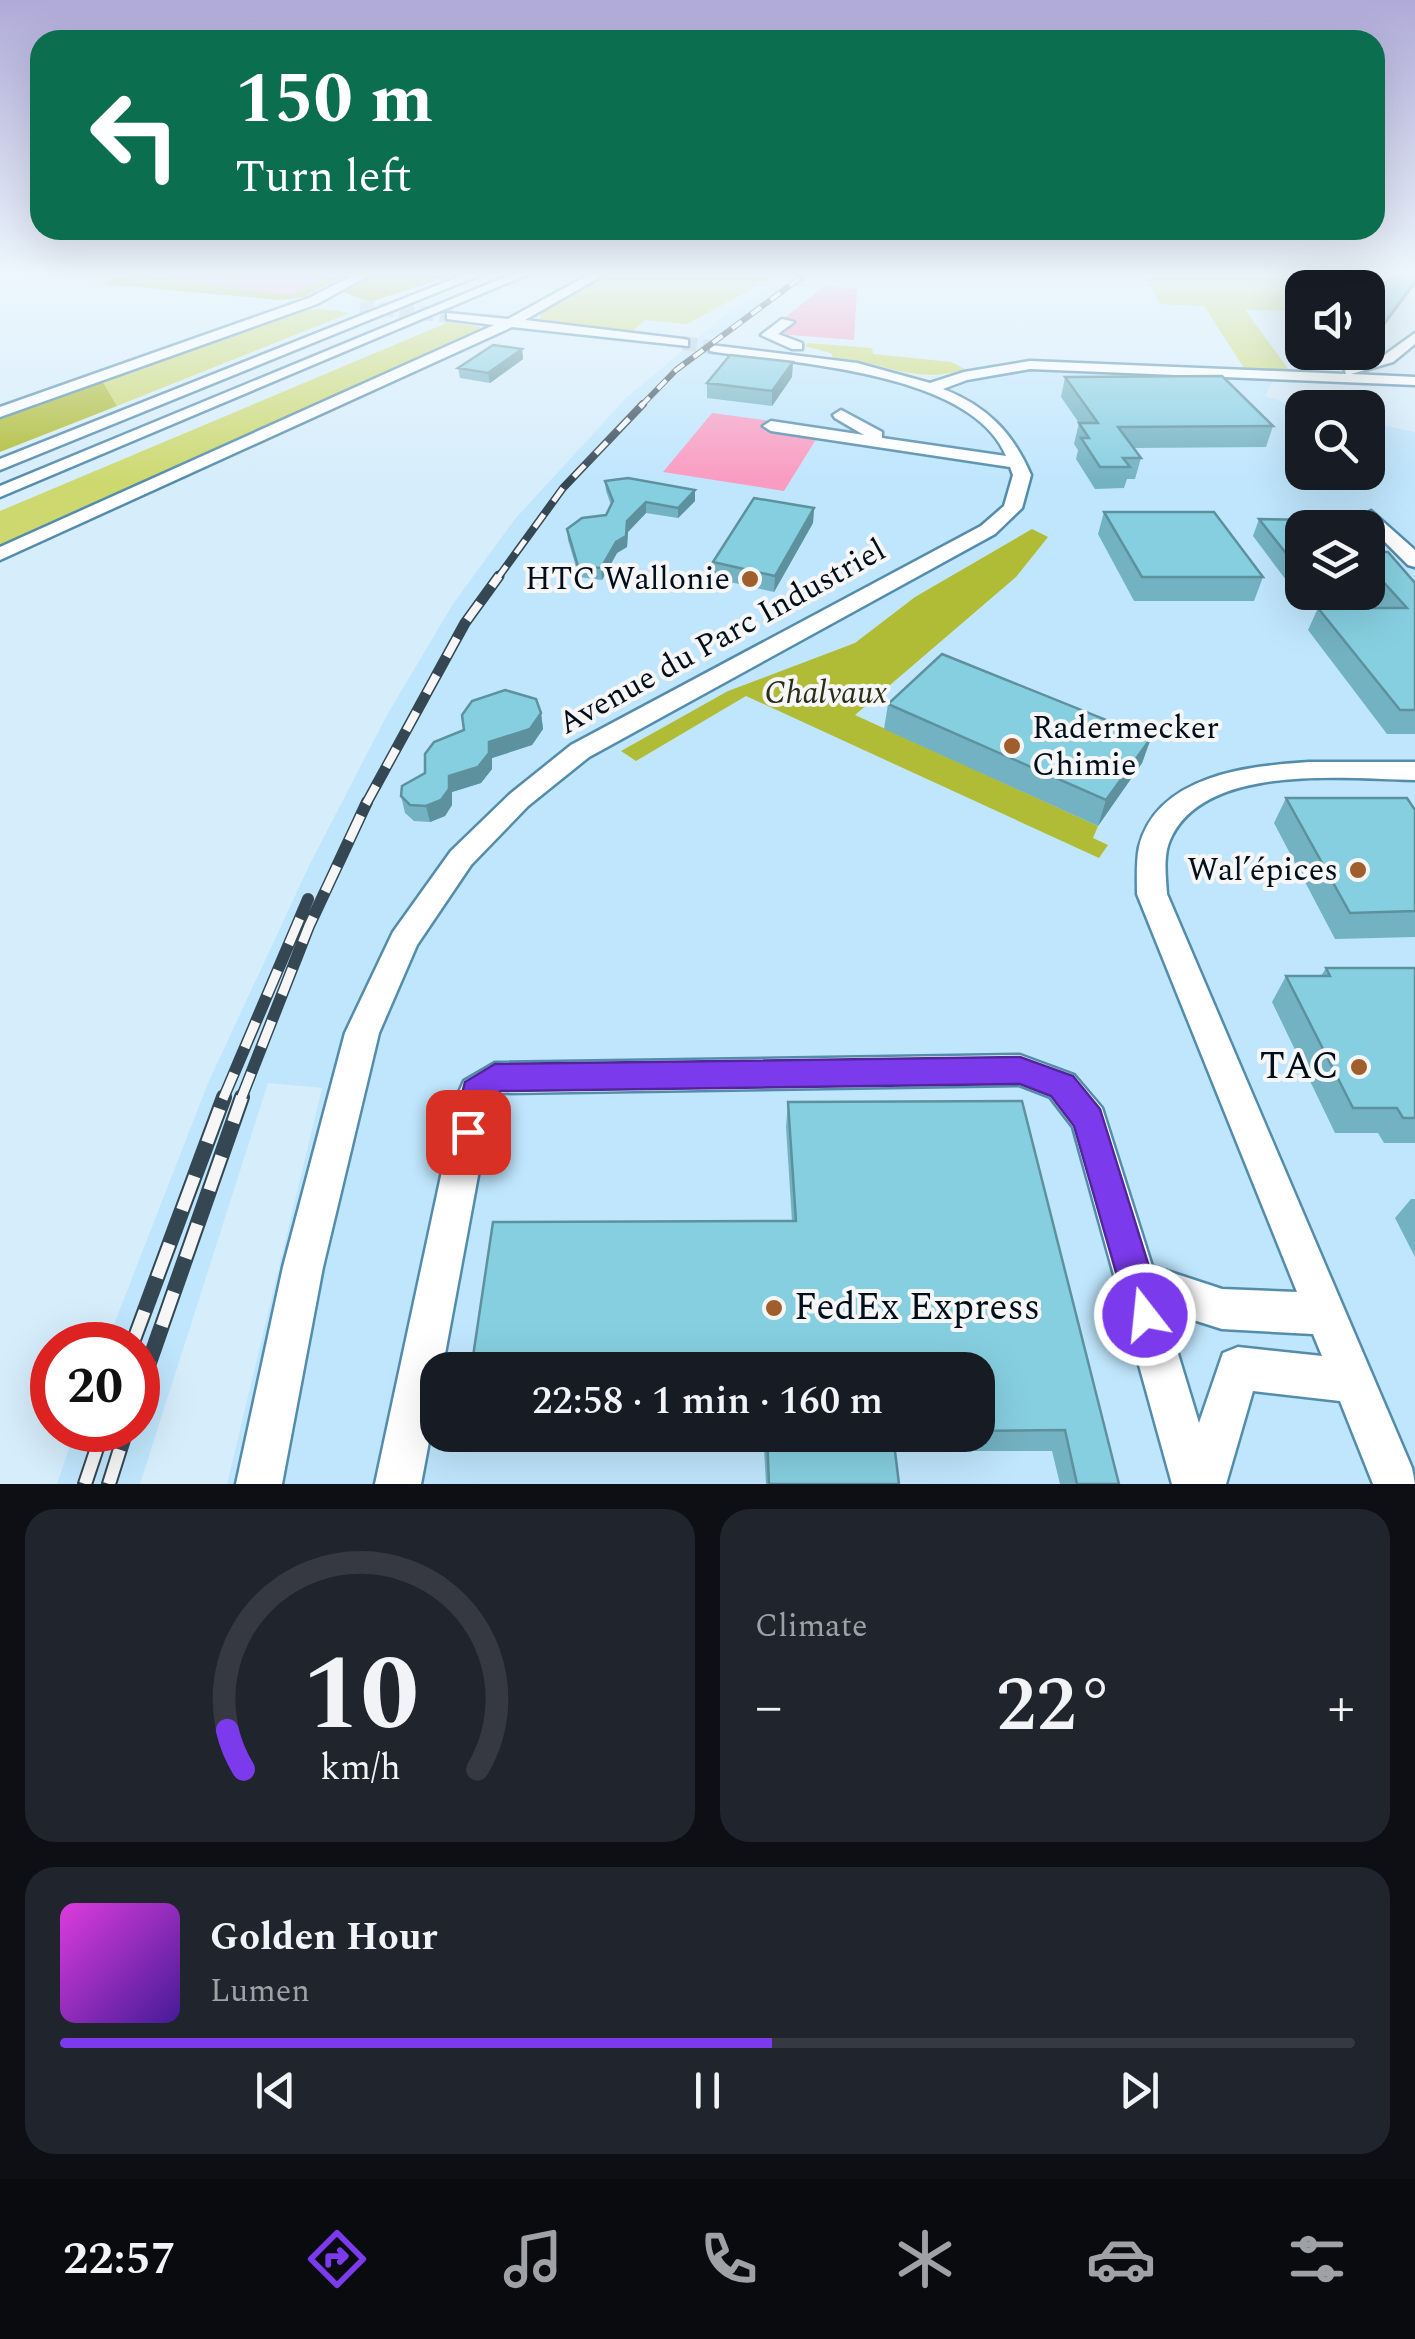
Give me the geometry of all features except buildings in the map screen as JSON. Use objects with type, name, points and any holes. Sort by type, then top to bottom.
[{"type":"street","points":[[0,412],[197,342]]},
{"type":"street","points":[[0,464],[305,342]]},
{"type":"street","points":[[0,492],[359,342]]},
{"type":"street","points":[[0,554],[467,342]]},
{"type":"street","points":[[669,342],[683,344]]},
{"type":"street","points":[[783,342],[826,353],[826,361]]},
{"type":"street","points":[[1330,376],[1388,359],[1409,342]]},
{"type":"street","points":[[714,348],[826,361],[930,388],[989,421],[1018,463]]},
{"type":"street","points":[[930,388],[964,376],[1030,365],[1415,381]]},
{"type":"street","points":[[841,416],[899,446]]},
{"type":"street","points":[[771,426],[1018,463]]},
{"type":"street","name":"Avenue du Parc Industriel","points":[[259,1484],[303,1267],[362,1033],[404,940],[461,858],[519,800],[580,751],[988,530],[1013,508],[1022,475],[1018,463]]},
{"type":"street","points":[[1385,531],[1415,561]]},
{"type":"street","points":[[1396,1484],[1152,894],[1154,842],[1172,811],[1207,788],[1264,772],[1415,771]]},
{"type":"street","points":[[398,1484],[476,1092],[495,1078],[1020,1070],[1062,1086],[1089,1120],[1195,1484]]},
{"type":"street","points":[[1136,1281],[1222,1308],[1325,1314]]},
{"type":"street","points":[[1203,1484],[1238,1368],[1353,1382]]},
{"type":"shaded area","points":[[692,342],[715,342],[705,350],[833,367],[937,396],[991,372],[1035,368],[1266,376],[1273,381],[1265,396],[1285,402],[1285,490],[1385,490],[1385,426],[1415,432],[1415,1484],[227,1484],[322,1088],[268,1083],[160,1421],[160,1322],[115,1322],[208,1083],[309,866],[387,715],[453,604],[515,519],[626,398]]},
{"type":"shaded area","points":[[712,413],[823,428],[784,491],[663,472]]},
{"type":"shaded area","points":[[68,1452],[150,1452],[140,1484],[57,1484]]},
{"type":"green space","points":[[203,342],[277,342],[117,406],[101,379]]},
{"type":"green space","points":[[401,342],[455,342],[0,547],[0,511]]},
{"type":"green space","points":[[1227,342],[1269,342],[1285,370],[1244,368]]},
{"type":"green space","points":[[808,343],[872,348],[873,354],[951,362],[965,369],[913,374],[833,358],[831,353],[804,346]]},
{"type":"green space","points":[[101,379],[117,406],[0,452],[0,417]]},
{"type":"green space","name":"Chalvaux","points":[[1032,529],[1048,537],[1016,577],[855,715],[1098,826],[1093,838],[1108,845],[1099,858],[746,696],[636,761],[621,751],[728,691],[855,643],[915,597]]},
{"type":"tunnel","points":[[683,343],[715,348]]},
{"type":"railway","points":[[641,406],[676,370],[713,342]]},
{"type":"railway","points":[[497,579],[563,488],[643,404]]},
{"type":"railway","points":[[366,803],[465,623],[499,576]]},
{"type":"railway","points":[[241,1099],[309,926],[366,803]]},
{"type":"railway","points":[[223,1099],[308,899]]},
{"type":"railway","points":[[141,1322],[224,1097]]},
{"type":"railway","points":[[160,1331],[242,1097]]},
{"type":"railway","points":[[85,1484],[96,1452]]},
{"type":"railway","points":[[109,1484],[119,1452]]},
{"type":"place","name":"HTC Wallonie","points":[[750,579]]},
{"type":"place","name":"Radermecker Chimie","points":[[1012,746]]},
{"type":"place","name":"Wal’épices","points":[[1358,870]]},
{"type":"place","name":"TAC","points":[[1359,1067]]},
{"type":"place","name":"FedEx Express","points":[[774,1308]]},
{"type":"route","points":[[468,1132],[476,1092],[495,1078],[1020,1070],[1062,1086],[1089,1120],[1145,1315]]}]
